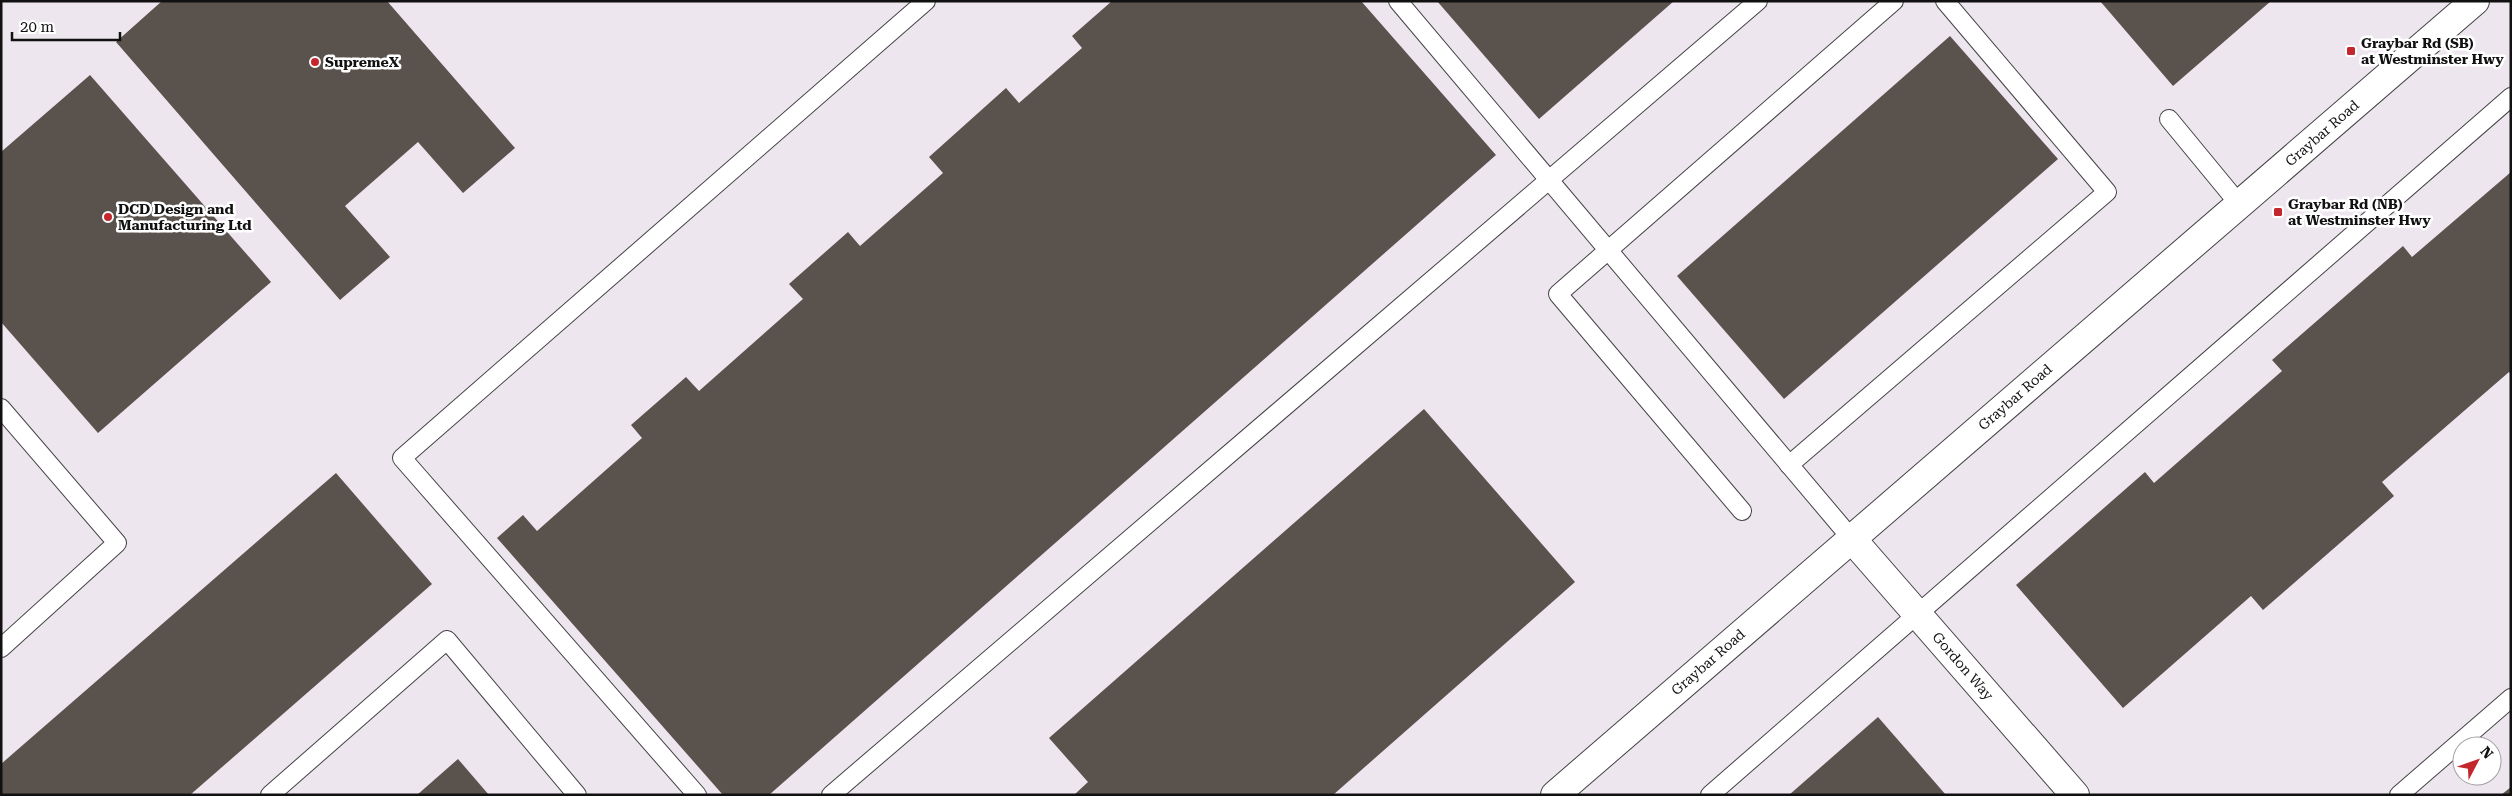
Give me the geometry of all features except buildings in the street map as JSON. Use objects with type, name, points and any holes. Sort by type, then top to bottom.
[{"type":"street","name":"Graybar Road","points":[[1555,795],[2475,1]]},
{"type":"street","name":"Gordon Way","points":[[1851,538],[2075,795]]},
{"type":"lane","points":[[697,795],[402,458],[926,1]]},
{"type":"lane","points":[[1398,1],[1851,538]]},
{"type":"lane","points":[[831,795],[1758,1]]},
{"type":"lane","points":[[1742,511],[1558,294],[1894,1]]},
{"type":"lane","points":[[1789,465],[2107,192],[1945,1]]},
{"type":"lane","points":[[1710,795],[2511,97]]},
{"type":"lane","points":[[2169,119],[2239,204]]},
{"type":"lane","points":[[1,408],[117,543],[1,648]]},
{"type":"lane","points":[[270,795],[447,640],[577,795]]},
{"type":"lane","points":[[2399,795],[2511,698]]},
{"type":"shaded area","points":[[1,1],[2511,1],[2511,795],[1,795]]},
{"type":"place","name":"Graybar Rd (SB) at Westminster Hwy","points":[[2351,51]]},
{"type":"place","name":"SupremeX","points":[[315,62]]},
{"type":"place","name":"Graybar Rd (NB) at Westminster Hwy","points":[[2278,212]]},
{"type":"place","name":"DCD Design and Manufacturing Ltd","points":[[108,217]]}]
